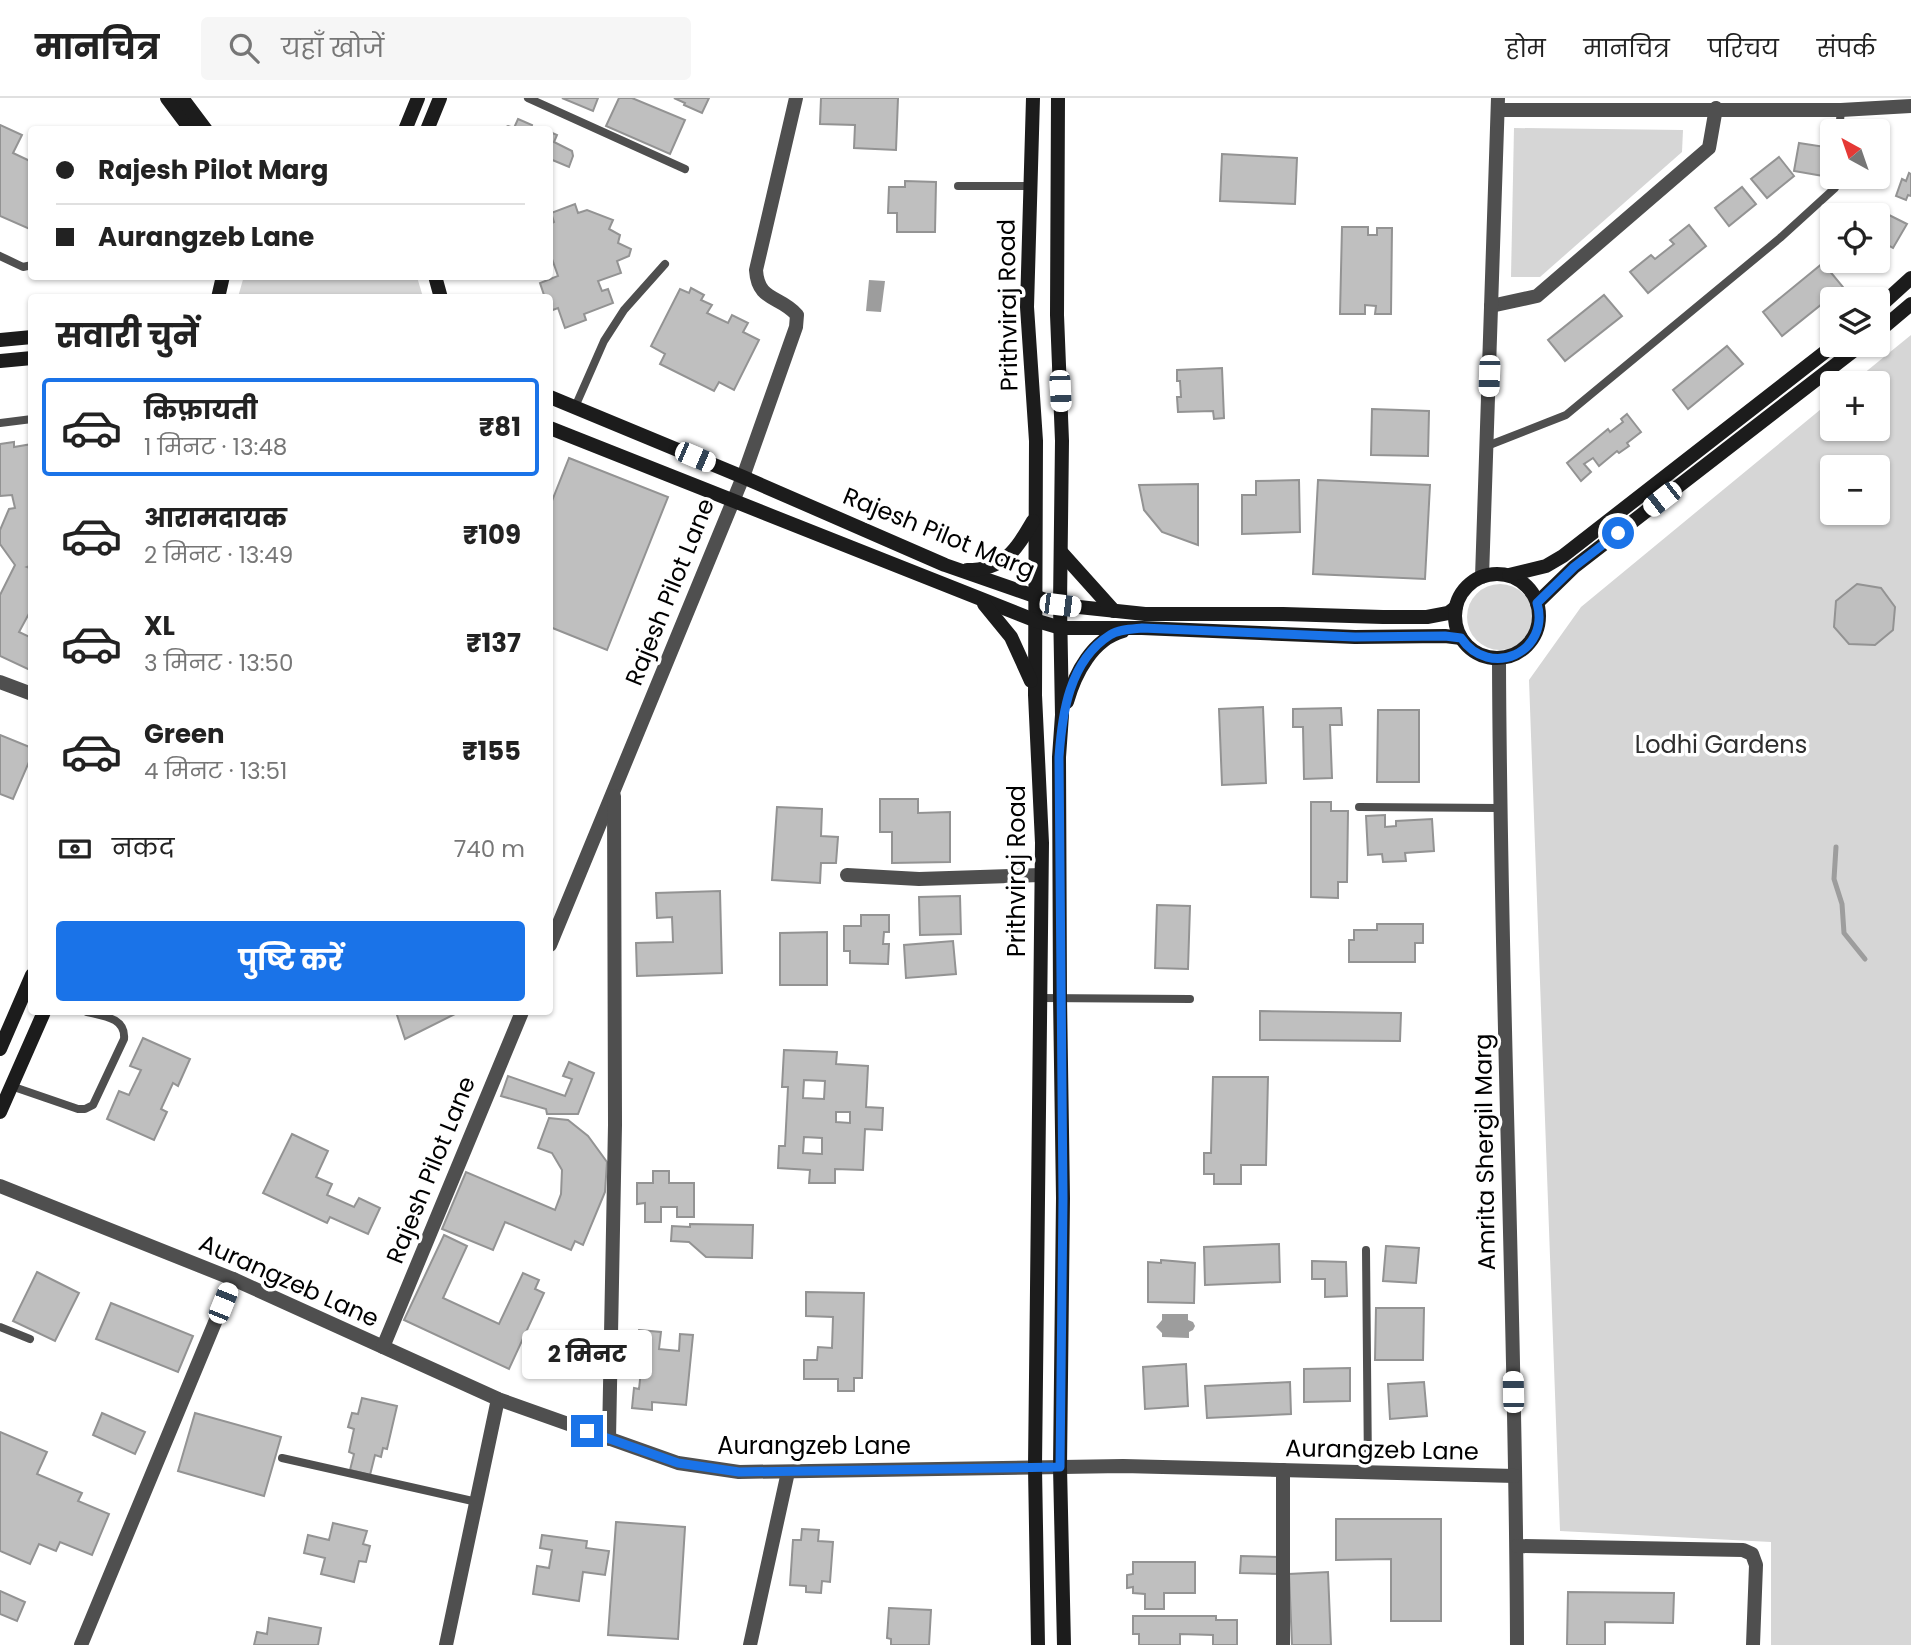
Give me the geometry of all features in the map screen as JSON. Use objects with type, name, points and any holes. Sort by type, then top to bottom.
[{"type":"main road","points":[[167,98],[188,126]]},
{"type":"main road","points":[[183,98],[203,126]]},
{"type":"main road","points":[[407,126],[418,98]]},
{"type":"main road","points":[[429,126],[440,98]]},
{"type":"main road","name":"Prithviraj Road","points":[[1033,98],[1028,186],[1027,307],[1036,441],[1035,695],[1042,843],[1035,1467],[1038,1645]]},
{"type":"main road","name":"Prithviraj Road","points":[[1058,98],[1057,315],[1062,441],[1062,715],[1059,757],[1063,1198],[1060,1467],[1064,1645]]},
{"type":"main road","points":[[1890,298],[1911,278]]},
{"type":"main road","points":[[1890,322],[1911,304]]},
{"type":"main road","points":[[0,340],[28,337]]},
{"type":"main road","points":[[1509,575],[1527,586],[1537,603],[1539,622],[1532,640],[1518,653],[1499,659],[1480,655],[1469,648],[1461,638],[1455,620],[1456,607],[1465,589],[1482,577],[1509,575],[1546,566],[1563,556],[1820,356]]},
{"type":"main road","points":[[1537,603],[1574,567],[1845,357]]},
{"type":"main road","points":[[0,361],[28,358]]},
{"type":"main road","name":"Rajesh Pilot Marg","points":[[553,398],[945,565],[1060,605],[1145,614],[1418,617],[1448,613],[1456,607]]},
{"type":"main road","name":"Rajesh Pilot Marg","points":[[553,429],[1034,621],[1061,628],[1461,638]]},
{"type":"main road","points":[[945,565],[964,570],[991,568],[1016,548],[1035,518]]},
{"type":"main road","points":[[1060,552],[1114,611]]},
{"type":"main road","points":[[971,596],[986,605],[1011,637],[1029,675],[1035,695]]},
{"type":"main road","points":[[1062,715],[1078,672],[1099,645],[1112,634],[1142,628]]},
{"type":"main road","points":[[0,1049],[28,984]]},
{"type":"main road","points":[[0,1112],[43,1015]]},
{"type":"street","name":"Rajesh Pilot Lane","points":[[553,938],[743,477],[796,327],[797,315],[790,307],[764,294],[756,283],[755,270],[796,98]]},
{"type":"street","points":[[1482,577],[1498,104],[1841,110],[1911,106]]},
{"type":"street","points":[[1491,306],[1537,296],[1709,148],[1716,108]]},
{"type":"street","name":"Amrita Shergil Marg","points":[[1499,659],[1499,808],[1517,1546],[1517,1645]]},
{"type":"street","points":[[0,682],[28,692]]},
{"type":"street","points":[[609,1438],[615,1125],[614,788]]},
{"type":"street","points":[[847,875],[919,879],[1041,875]]},
{"type":"street","name":"Rajesh Pilot Lane","points":[[383,1347],[521,1015]]},
{"type":"street","name":"Aurangzeb Lane","points":[[0,1186],[233,1279],[498,1399],[678,1463],[739,1472],[1060,1467],[1515,1476]]},
{"type":"street","points":[[81,1645],[233,1279]]},
{"type":"street","points":[[446,1645],[498,1399]]},
{"type":"street","points":[[1283,1470],[1283,1645]]},
{"type":"street","points":[[750,1645],[788,1472]]},
{"type":"street","points":[[1517,1546],[1743,1550],[1752,1554],[1756,1564],[1753,1645]]},
{"type":"lane","points":[[528,98],[685,169]]},
{"type":"lane","points":[[1840,119],[1841,110]]},
{"type":"lane","points":[[958,186],[1028,186]]},
{"type":"lane","points":[[1486,446],[1566,415],[1780,238],[1834,189]]},
{"type":"lane","points":[[0,256],[23,267],[28,266]]},
{"type":"lane","points":[[575,408],[604,341],[624,310],[665,264]]},
{"type":"lane","points":[[0,423],[28,420]]},
{"type":"lane","points":[[1359,807],[1499,808]]},
{"type":"lane","points":[[1039,998],[1190,999]]},
{"type":"lane","points":[[11,1086],[78,1109],[93,1105],[124,1039],[125,1031],[115,1020],[98,1015]]},
{"type":"lane","points":[[1366,1250],[1368,1472]]},
{"type":"lane","points":[[0,1327],[30,1339]]},
{"type":"lane","points":[[282,1458],[477,1502]]},
{"type":"green space","points":[[1514,128],[1683,130],[1682,152],[1540,277],[1511,277]]},
{"type":"green space","points":[[243,280],[418,280],[422,294],[239,294]]},
{"type":"green space","name":"Lodhi Gardens","points":[[1911,335],[1911,1645],[1771,1645],[1771,1542],[1560,1531],[1529,680],[1581,607],[1820,410],[1820,441],[1890,441],[1890,371],[1867,371],[1884,357],[1890,357],[1890,352]]},
{"type":"green space","points":[[1493,584],[1507,584],[1519,589],[1528,598],[1533,617],[1531,630],[1524,641],[1507,650],[1493,650],[1481,645],[1472,636],[1467,624],[1467,610],[1472,598],[1481,589]]},
{"type":"shaded area","points":[[869,280],[885,281],[881,312],[866,311]]},
{"type":"shaded area","points":[[1162,1314],[1188,1314],[1188,1320],[1195,1326],[1189,1332],[1189,1338],[1162,1337],[1156,1327],[1162,1320]]},
{"type":"building","points":[[562,98],[598,98],[593,111]]},
{"type":"building","points":[[619,98],[632,98],[685,120],[670,154],[606,126]]},
{"type":"building","points":[[674,98],[709,98],[702,113]]},
{"type":"building","points":[[821,98],[898,98],[896,150],[854,148],[855,125],[820,124]]},
{"type":"building","points":[[518,119],[532,125],[532,126],[515,126]]},
{"type":"building","points":[[0,125],[22,135],[13,153],[28,160],[28,228],[0,216]]},
{"type":"building","points":[[553,133],[557,135],[554,142],[572,151],[569,167],[553,160]]},
{"type":"building","points":[[1799,143],[1820,146],[1820,175],[1794,171]]},
{"type":"building","points":[[1222,154],[1297,158],[1295,204],[1220,201]]},
{"type":"building","points":[[1779,157],[1794,176],[1767,198],[1751,179]]},
{"type":"building","points":[[1909,173],[1911,196],[1908,195],[1906,200],[1896,196],[1902,179],[1906,181]]},
{"type":"building","points":[[905,181],[936,182],[935,232],[897,232],[897,213],[888,213],[889,187],[905,187]]},
{"type":"building","points":[[1742,187],[1756,204],[1729,226],[1715,208]]},
{"type":"building","points":[[575,204],[578,213],[587,210],[613,220],[609,229],[620,235],[618,243],[631,249],[629,256],[617,261],[621,273],[598,281],[602,291],[608,289],[613,303],[584,314],[586,320],[565,328],[558,308],[553,310],[553,294],[544,294],[540,283],[558,276],[553,262],[553,212]]},
{"type":"building","points":[[1890,216],[1907,224],[1893,248],[1890,246]]},
{"type":"building","points":[[1689,225],[1706,246],[1648,293],[1630,272],[1651,255],[1655,259],[1674,244],[1670,240]]},
{"type":"building","points":[[1342,227],[1368,227],[1368,235],[1377,235],[1377,228],[1392,228],[1391,314],[1375,314],[1376,306],[1365,305],[1365,314],[1340,314]]},
{"type":"building","points":[[1820,265],[1820,273],[1831,273],[1843,287],[1820,287],[1820,305],[1782,336],[1763,312]]},
{"type":"building","points":[[691,288],[704,295],[701,300],[712,305],[707,313],[728,323],[732,315],[748,323],[743,332],[759,340],[734,390],[719,382],[714,391],[660,364],[665,354],[651,346],[680,289],[689,293]]},
{"type":"building","points":[[1604,295],[1622,316],[1565,361],[1548,340]]},
{"type":"building","points":[[1727,346],[1743,364],[1688,409],[1673,390]]},
{"type":"building","points":[[1222,368],[1224,418],[1214,419],[1213,411],[1178,412],[1177,397],[1181,397],[1177,370]]},
{"type":"building","points":[[1372,409],[1429,411],[1428,456],[1371,455]]},
{"type":"building","points":[[1627,414],[1641,432],[1627,443],[1629,446],[1619,453],[1617,451],[1599,466],[1593,458],[1584,464],[1591,472],[1581,481],[1567,463],[1608,429],[1610,432],[1623,422],[1621,419]]},
{"type":"building","points":[[14,442],[14,447],[28,445],[28,615],[19,632],[28,636],[28,669],[0,656],[0,595],[15,565],[0,544],[0,530],[9,509],[15,508],[12,495],[0,496],[0,444]]},
{"type":"building","points":[[569,458],[668,497],[607,650],[553,628],[553,498]]},
{"type":"building","points":[[1299,480],[1300,532],[1242,534],[1242,495],[1256,495],[1256,481]]},
{"type":"building","points":[[1318,480],[1430,485],[1425,579],[1313,574]]},
{"type":"building","points":[[1198,484],[1198,545],[1162,532],[1144,510],[1139,485]]},
{"type":"building","points":[[1857,584],[1881,588],[1895,607],[1893,630],[1875,645],[1849,644],[1834,627],[1836,601]]},
{"type":"building","points":[[1263,707],[1266,783],[1222,785],[1219,709]]},
{"type":"building","points":[[1341,708],[1342,725],[1330,725],[1332,778],[1304,779],[1303,727],[1293,727],[1293,709]]},
{"type":"building","points":[[1378,710],[1419,710],[1419,782],[1377,782]]},
{"type":"building","points":[[0,735],[28,746],[28,764],[13,799],[0,794]]},
{"type":"building","points":[[880,799],[918,799],[918,813],[950,812],[950,862],[892,863],[892,832],[880,832]]},
{"type":"building","points":[[1311,802],[1331,802],[1331,811],[1348,811],[1347,882],[1338,882],[1338,898],[1311,897]]},
{"type":"building","points":[[777,807],[822,809],[821,836],[838,837],[836,863],[821,863],[820,883],[772,880]]},
{"type":"building","points":[[1385,815],[1385,827],[1396,826],[1396,821],[1432,819],[1434,851],[1405,853],[1406,861],[1383,862],[1382,854],[1368,855],[1366,816]]},
{"type":"building","points":[[720,891],[722,973],[637,976],[636,943],[673,942],[672,917],[657,918],[656,893]]},
{"type":"building","points":[[960,896],[961,934],[920,935],[919,897]]},
{"type":"building","points":[[1157,905],[1190,906],[1188,969],[1155,968]]},
{"type":"building","points":[[861,915],[889,915],[889,932],[884,932],[883,944],[889,944],[888,964],[850,963],[850,951],[844,951],[844,926],[861,926]]},
{"type":"building","points":[[1377,924],[1423,924],[1423,943],[1415,943],[1415,962],[1349,962],[1349,940],[1354,940],[1354,930],[1377,930]]},
{"type":"building","points":[[827,932],[827,985],[780,985],[780,933]]},
{"type":"building","points":[[953,941],[956,974],[906,978],[904,945]]},
{"type":"building","points":[[1260,1011],[1401,1013],[1400,1041],[1260,1040]]},
{"type":"building","points":[[397,1015],[453,1015],[405,1039]]},
{"type":"building","points":[[143,1038],[190,1059],[178,1086],[173,1083],[161,1109],[167,1112],[154,1140],[107,1119],[119,1091],[129,1095],[141,1070],[130,1066]]},
{"type":"building","points":[[784,1050],[837,1052],[836,1064],[868,1066],[866,1107],[883,1108],[882,1130],[865,1129],[863,1170],[835,1169],[835,1183],[809,1183],[810,1170],[778,1168],[779,1146],[785,1146],[788,1087],[782,1087]],"holes":[[[804,1080],[825,1081],[824,1099],[803,1098]],[[836,1112],[850,1112],[850,1123],[836,1122]],[[804,1137],[822,1138],[822,1154],[803,1153]]]},
{"type":"building","points":[[569,1062],[594,1073],[578,1114],[547,1114],[546,1109],[501,1096],[508,1076],[565,1096],[572,1079],[563,1076]]},
{"type":"building","points":[[1213,1077],[1268,1077],[1266,1165],[1241,1165],[1241,1184],[1214,1184],[1214,1174],[1204,1174],[1204,1153],[1211,1153]]},
{"type":"building","points":[[549,1118],[568,1120],[588,1136],[607,1162],[605,1192],[583,1245],[575,1241],[571,1250],[505,1222],[493,1250],[442,1229],[466,1172],[555,1210],[561,1194],[562,1170],[552,1153],[538,1148]]},
{"type":"building","points":[[292,1134],[328,1151],[316,1177],[332,1184],[327,1195],[354,1207],[359,1198],[380,1208],[368,1234],[330,1217],[327,1223],[263,1193]]},
{"type":"building","points":[[653,1171],[669,1171],[669,1183],[694,1183],[694,1217],[677,1217],[677,1207],[661,1207],[661,1222],[645,1222],[645,1203],[637,1204],[637,1183],[653,1183]]},
{"type":"building","points":[[690,1224],[753,1225],[752,1258],[706,1257],[689,1242],[671,1241],[672,1226],[690,1227]]},
{"type":"building","points":[[444,1235],[467,1246],[443,1298],[499,1324],[523,1273],[539,1280],[535,1289],[544,1293],[509,1369],[404,1320]]},
{"type":"building","points":[[1279,1244],[1280,1282],[1205,1285],[1204,1247]]},
{"type":"building","points":[[1386,1246],[1419,1248],[1416,1283],[1383,1281]]},
{"type":"building","points":[[1161,1260],[1195,1263],[1194,1303],[1148,1302],[1148,1262],[1161,1263]]},
{"type":"building","points":[[1312,1261],[1346,1262],[1347,1296],[1325,1297],[1325,1279],[1312,1279]]},
{"type":"building","points":[[37,1272],[79,1293],[55,1341],[13,1321]]},
{"type":"building","points":[[806,1292],[864,1293],[862,1378],[854,1378],[854,1391],[838,1391],[838,1379],[804,1379],[804,1360],[817,1360],[818,1347],[832,1348],[833,1317],[806,1316]]},
{"type":"building","points":[[111,1303],[193,1336],[178,1372],[96,1339]]},
{"type":"building","points":[[1376,1308],[1424,1308],[1423,1360],[1375,1360]]},
{"type":"building","points":[[639,1330],[661,1332],[659,1349],[679,1351],[680,1334],[693,1335],[686,1405],[652,1402],[652,1410],[632,1408],[634,1388],[639,1389],[642,1361],[636,1361]]},
{"type":"building","points":[[1186,1364],[1188,1406],[1145,1409],[1143,1367]]},
{"type":"building","points":[[1350,1368],[1350,1401],[1304,1402],[1304,1369]]},
{"type":"building","points":[[1290,1382],[1291,1414],[1207,1418],[1205,1386]]},
{"type":"building","points":[[1424,1382],[1427,1416],[1390,1419],[1388,1384]]},
{"type":"building","points":[[362,1398],[397,1406],[387,1449],[383,1448],[381,1457],[375,1455],[370,1475],[350,1470],[354,1454],[349,1452],[354,1429],[348,1427],[352,1413],[358,1414]]},
{"type":"building","points":[[102,1413],[145,1432],[135,1454],[93,1435]]},
{"type":"building","points":[[195,1413],[281,1437],[264,1496],[178,1471]]},
{"type":"building","points":[[0,1432],[47,1452],[37,1474],[82,1493],[78,1501],[109,1514],[92,1555],[60,1542],[56,1551],[39,1544],[30,1564],[0,1551]]},
{"type":"building","points":[[1336,1519],[1441,1519],[1441,1621],[1391,1621],[1391,1559],[1336,1560]]},
{"type":"building","points":[[616,1522],[685,1527],[678,1639],[608,1635]]},
{"type":"building","points":[[333,1523],[367,1531],[363,1544],[370,1546],[366,1562],[359,1561],[354,1582],[321,1574],[325,1558],[304,1553],[308,1535],[329,1540]]},
{"type":"building","points":[[802,1529],[819,1530],[818,1541],[833,1542],[830,1582],[822,1581],[821,1593],[806,1592],[806,1586],[790,1585],[793,1540],[801,1540]]},
{"type":"building","points":[[542,1535],[587,1541],[586,1548],[609,1551],[605,1575],[583,1572],[579,1601],[533,1594],[537,1566],[549,1568],[552,1550],[540,1548]]},
{"type":"building","points":[[1241,1556],[1280,1557],[1280,1574],[1240,1573]]},
{"type":"building","points":[[1133,1562],[1195,1562],[1195,1593],[1164,1593],[1164,1609],[1145,1609],[1145,1594],[1133,1593],[1133,1587],[1127,1588],[1127,1575],[1133,1574]]},
{"type":"building","points":[[1328,1572],[1331,1645],[1292,1645],[1289,1574]]},
{"type":"building","points":[[0,1591],[25,1602],[17,1621],[0,1614]]},
{"type":"building","points":[[1568,1592],[1674,1593],[1673,1623],[1605,1622],[1605,1645],[1567,1645]]},
{"type":"building","points":[[889,1608],[931,1610],[929,1645],[891,1645],[891,1639],[887,1638]]},
{"type":"building","points":[[1133,1616],[1216,1616],[1216,1620],[1237,1620],[1237,1645],[1213,1645],[1213,1635],[1180,1634],[1180,1645],[1139,1645],[1139,1634],[1133,1634]]},
{"type":"building","points":[[269,1618],[321,1628],[318,1645],[254,1645],[257,1632],[267,1634]]},
{"type":"waterway","points":[[1836,847],[1834,879],[1842,904],[1844,933],[1865,959]]},
{"type":"route","points":[[587,1431],[678,1463],[739,1472],[1060,1467],[1063,1198],[1059,757],[1062,715],[1078,672],[1099,645],[1112,634],[1142,628],[1355,637],[1445,636],[1461,638],[1469,648],[1480,655],[1493,659],[1506,658],[1523,650],[1532,640],[1540,615],[1537,603],[1574,567],[1618,533]]}]
